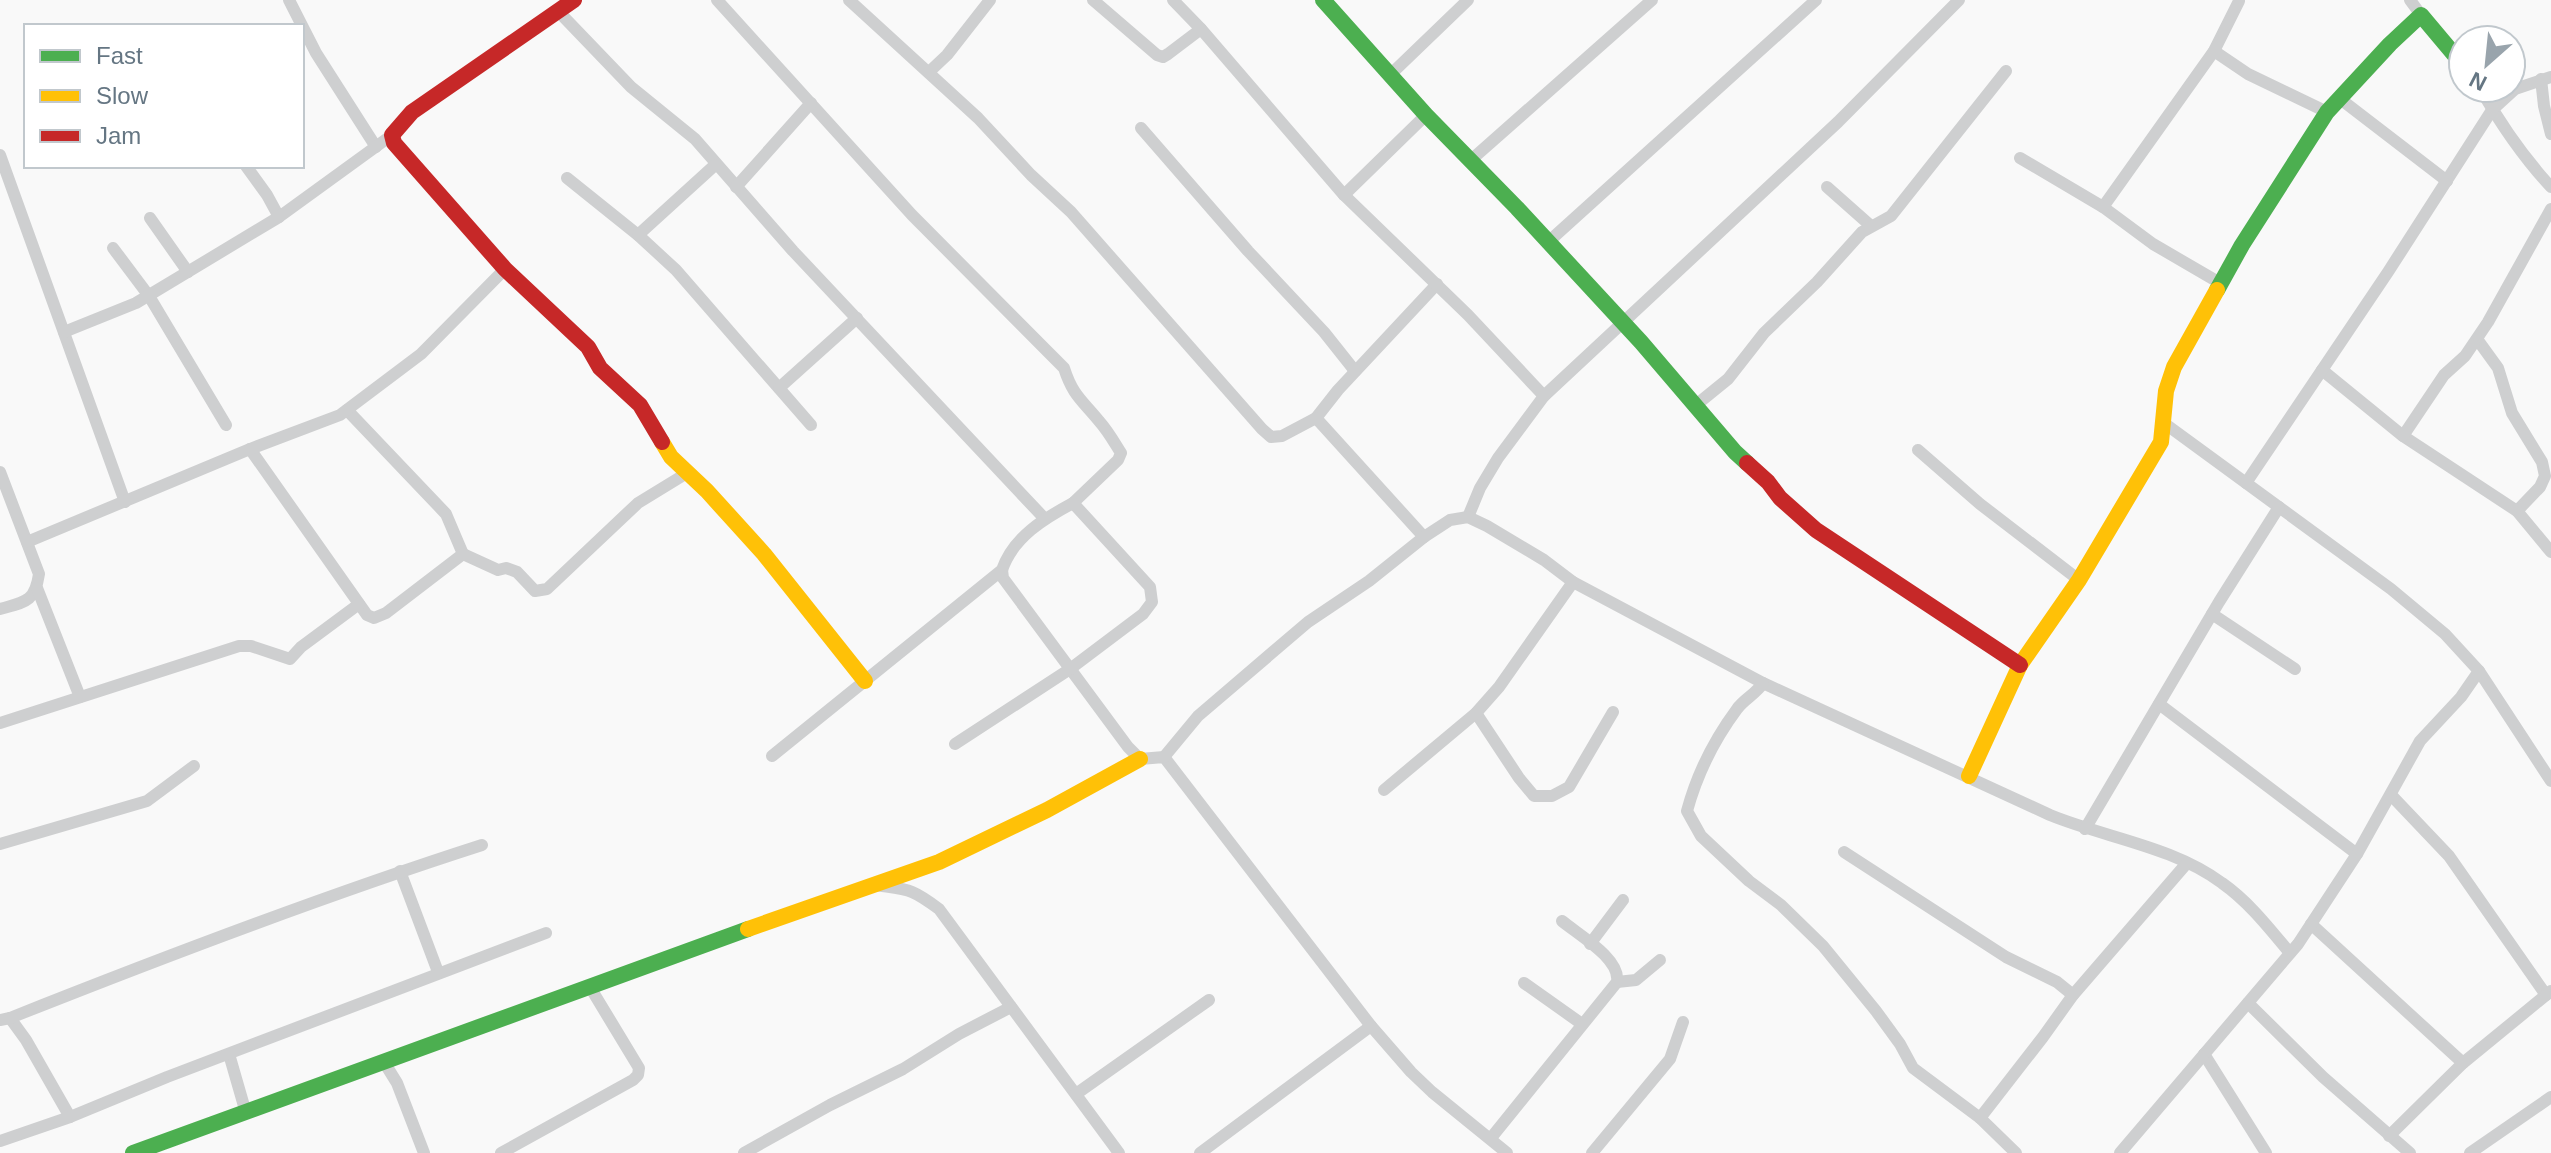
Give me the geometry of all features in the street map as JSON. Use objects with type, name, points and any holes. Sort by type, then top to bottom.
[{"type":"street","points":[[289,0],[301,24]]},
{"type":"street","points":[[64,332],[136,303],[279,217],[392,135],[412,112],[574,0]]},
{"type":"street","points":[[717,0],[912,215],[1064,368],[1067,381],[1077,397],[1121,453],[1118,460],[1073,503],[1045,519],[1016,545],[1002,570],[772,756]]},
{"type":"street","points":[[849,0],[929,72],[1071,212],[1271,437],[1282,436],[1316,418],[1355,371],[1437,284]]},
{"type":"street","points":[[929,72],[947,55],[990,0]]},
{"type":"street","points":[[1093,0],[1163,57],[1201,29]]},
{"type":"street","points":[[1173,0],[1344,195],[1437,284],[1544,396]]},
{"type":"street","points":[[1323,0],[1426,115],[1641,342],[1735,452],[1768,482],[1780,498],[1816,530],[2020,665]]},
{"type":"street","points":[[1390,75],[1468,0]]},
{"type":"street","points":[[1471,160],[1652,0]]},
{"type":"street","points":[[1547,243],[1816,0]]},
{"type":"street","points":[[1468,517],[1480,488],[1498,458],[1544,396],[1838,122],[1959,0]]},
{"type":"street","points":[[2103,207],[2214,51],[2239,1]]},
{"type":"street","points":[[1969,776],[2020,665],[2079,580],[2161,442],[2166,391],[2174,367],[2282,180],[2327,112],[2390,44],[2417,6],[2447,44]]},
{"type":"street","points":[[558,11],[631,87],[695,139],[715,165],[1045,519]]},
{"type":"street","points":[[304,29],[376,147]]},
{"type":"street","points":[[2214,51],[2248,74],[2327,112]]},
{"type":"street","points":[[1696,405],[1728,379],[1764,333],[1817,282],[1862,232],[1891,216],[2006,71]]},
{"type":"street","points":[[2246,483],[2492,110],[2515,89],[2546,78],[2544,106],[2551,134]]},
{"type":"street","points":[[2339,98],[2447,181]]},
{"type":"street","points":[[736,187],[811,103]]},
{"type":"street","points":[[2489,104],[2534,169],[2551,187]]},
{"type":"street","points":[[1344,195],[1426,115]]},
{"type":"street","points":[[1141,128],[1248,251],[1324,332],[1355,371]]},
{"type":"street","points":[[392,135],[394,143],[505,269],[588,347],[600,368],[640,405],[665,449],[764,554],[865,681]]},
{"type":"street","points":[[0,155],[125,502]]},
{"type":"street","points":[[2020,158],[2103,207],[2153,244],[2220,283]]},
{"type":"street","points":[[638,235],[715,165]]},
{"type":"street","points":[[247,168],[279,217]]},
{"type":"street","points":[[567,178],[676,270],[811,425]]},
{"type":"street","points":[[1827,187],[1871,226]]},
{"type":"street","points":[[2403,436],[2444,375],[2465,356],[2477,339],[2508,290],[2551,209]]},
{"type":"street","points":[[150,218],[188,272]]},
{"type":"street","points":[[113,248],[149,296],[226,425]]},
{"type":"street","points":[[27,542],[340,415],[421,354],[505,269]]},
{"type":"street","points":[[779,388],[857,318]]},
{"type":"street","points":[[2477,339],[2498,368],[2512,413],[2542,462],[2545,476],[2540,487],[2517,511]]},
{"type":"street","points":[[2322,370],[2403,436],[2517,511],[2551,552]]},
{"type":"street","points":[[347,410],[446,514],[463,554],[498,570],[506,568],[517,572],[535,591],[542,591],[638,503],[687,473]]},
{"type":"street","points":[[1316,418],[1424,537]]},
{"type":"street","points":[[2164,423],[2418,610],[2445,634],[2479,671],[2551,781]]},
{"type":"street","points":[[250,449],[367,615],[374,618],[386,613],[463,554]]},
{"type":"street","points":[[1918,450],[1980,504],[2079,580]]},
{"type":"street","points":[[0,472],[39,574],[37,588],[30,599],[0,609]]},
{"type":"street","points":[[955,744],[1070,669],[1143,614],[1152,602],[1150,587],[1073,503]]},
{"type":"street","points":[[2085,829],[2279,507]]},
{"type":"street","points":[[133,1153],[939,862],[1047,810],[1140,759],[1164,757],[1198,716],[1308,622],[1369,581],[1424,537],[1450,520],[1468,517],[1544,560],[1573,582],[1763,683],[2050,815],[2187,863],[2219,880],[2251,907],[2290,953]]},
{"type":"street","points":[[1002,570],[1003,578],[1140,759]]},
{"type":"street","points":[[1384,790],[1476,713],[1506,679],[1573,582]]},
{"type":"street","points":[[37,588],[80,697]]},
{"type":"street","points":[[0,723],[239,646],[251,646],[290,659],[301,647],[359,604]]},
{"type":"street","points":[[2212,614],[2295,669]]},
{"type":"street","points":[[2120,1153],[2290,953],[2357,854],[2420,741],[2461,697],[2479,671]]},
{"type":"street","points":[[1763,683],[1757,692],[1739,705],[1722,731],[1695,780],[1687,811],[1701,836],[1823,946],[1876,1011],[1913,1068],[1980,1118],[2016,1153]]},
{"type":"street","points":[[2159,704],[2357,854]]},
{"type":"street","points":[[1476,713],[1534,796],[1552,796],[1569,787],[1613,712]]},
{"type":"street","points":[[1164,757],[1371,1026],[1432,1092],[1507,1153]]},
{"type":"street","points":[[0,844],[147,801],[194,766]]},
{"type":"street","points":[[2389,1136],[2463,1063],[2548,993],[2449,856],[2391,795]]},
{"type":"street","points":[[70,1117],[26,1040],[5,1019],[400,871],[482,845]]},
{"type":"street","points":[[1844,852],[2006,957],[2057,982],[2073,995]]},
{"type":"street","points":[[1980,1118],[2073,995],[2187,863]]},
{"type":"street","points":[[400,871],[438,972]]},
{"type":"street","points":[[872,884],[902,887],[919,894],[939,909],[1119,1153]]},
{"type":"street","points":[[1590,944],[1623,900]]},
{"type":"street","points":[[1491,1138],[1617,982],[1618,973],[1612,962],[1562,921]]},
{"type":"street","points":[[2311,924],[2463,1063]]},
{"type":"street","points":[[0,1141],[70,1117],[438,972],[546,933]]},
{"type":"street","points":[[1617,982],[1636,980],[1660,960]]},
{"type":"street","points":[[1524,983],[1582,1024]]},
{"type":"street","points":[[501,1153],[638,1075],[639,1068],[590,987]]},
{"type":"street","points":[[1076,1094],[1209,1000]]},
{"type":"street","points":[[2248,1003],[2323,1077],[2410,1153]]},
{"type":"street","points":[[744,1153],[903,1069],[959,1034],[1011,1007]]},
{"type":"street","points":[[1592,1153],[1670,1059],[1683,1022]]},
{"type":"street","points":[[1200,1153],[1371,1026]]},
{"type":"street","points":[[229,1054],[246,1113]]},
{"type":"street","points":[[2204,1054],[2266,1153]]},
{"type":"street","points":[[384,1062],[397,1083],[424,1153]]},
{"type":"street","points":[[2470,1153],[2551,1097]]},
{"type":"traffic: fast","points":[[1323,0],[1426,115],[1641,342],[1747,463]]},
{"type":"traffic: fast","points":[[2217,290],[2327,112],[2390,44],[2421,15],[2447,46]]},
{"type":"traffic: fast","points":[[133,1153],[748,929]]},
{"type":"traffic: slow","points":[[1969,776],[2020,665],[2079,580],[2161,442],[2166,391],[2174,367],[2217,290]]},
{"type":"traffic: slow","points":[[662,442],[671,457],[707,491],[764,554],[865,681]]},
{"type":"traffic: slow","points":[[748,929],[939,862],[1047,810],[1140,759]]},
{"type":"traffic: jam","points":[[574,0],[412,112],[392,135],[394,143],[505,269],[588,347],[600,368],[640,405],[662,442]]},
{"type":"traffic: jam","points":[[1747,463],[1816,530],[2020,665]]}]
